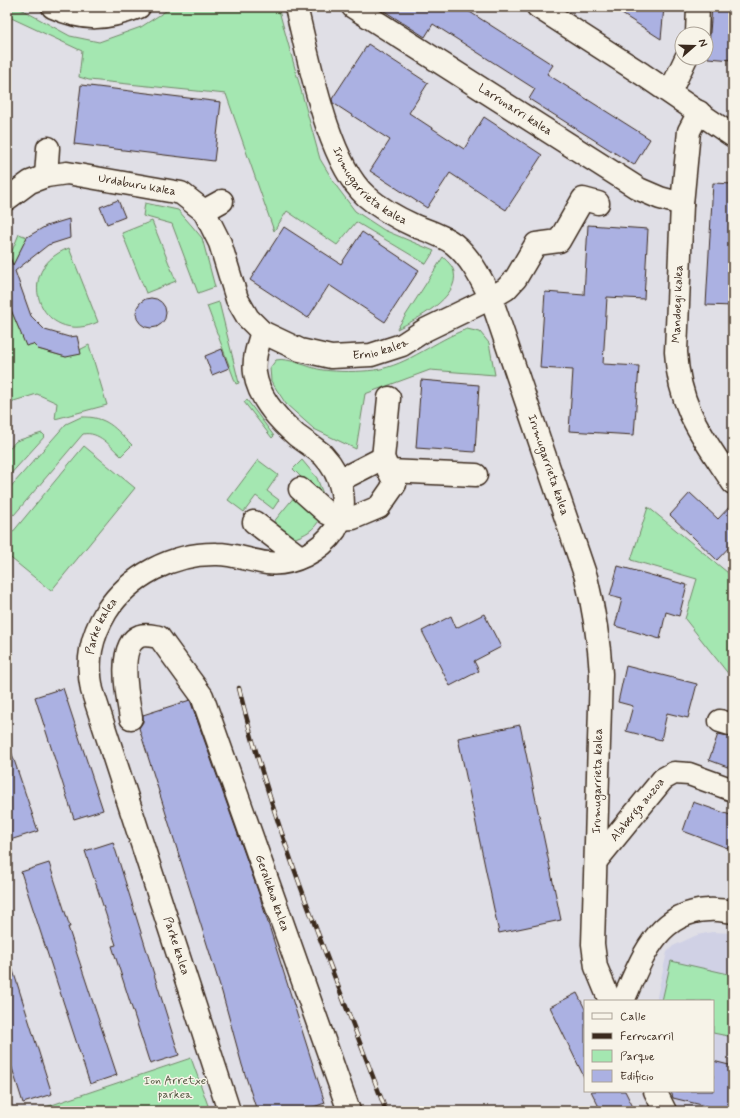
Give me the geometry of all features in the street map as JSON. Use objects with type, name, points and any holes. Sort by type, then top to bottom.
[{"type":"street","points":[[53,7],[81,18],[100,18],[119,15],[139,7]]},
{"type":"street","name":"Irumugarrieta kalea","points":[[296,7],[326,123],[336,151],[350,176],[365,195],[388,214],[433,232],[453,244],[469,260],[480,275],[491,298],[586,577],[595,611],[601,674],[593,944],[596,967],[610,1000]]},
{"type":"street","name":"Larrunarri kalea","points":[[353,7],[640,189],[660,198],[682,204]]},
{"type":"street","points":[[538,7],[670,92],[733,136]]},
{"type":"street","points":[[697,26],[698,7]]},
{"type":"street","points":[[670,92],[682,66]]},
{"type":"street","name":"Mandoegi kalea","points":[[699,112],[688,131],[682,204],[676,352],[677,371],[681,391],[694,424],[733,483]]},
{"type":"street","points":[[46,176],[48,148]]},
{"type":"street","name":"Urdaburu kalea","points":[[7,199],[30,182],[46,176],[67,173],[181,193],[213,206],[220,243],[237,299],[248,318],[262,332]]},
{"type":"street","name":"Ernio kalea","points":[[262,332],[300,350],[331,357],[371,355],[402,345],[425,330],[491,298],[506,289],[516,278],[536,244],[559,241],[583,199],[598,203]]},
{"type":"street","name":"Parke kalea","points":[[229,1111],[92,690],[89,673],[92,641],[99,624],[122,591],[135,580],[165,564],[198,555],[216,554],[239,556],[268,563],[280,563],[300,557],[319,547],[327,540],[340,519],[343,495],[340,480],[333,467],[322,454],[281,421],[258,386],[255,373],[256,352],[262,332]]},
{"type":"street","points":[[300,489],[327,513],[340,519],[353,518],[378,507],[395,484],[386,465],[389,398]]},
{"type":"street","points":[[340,480],[386,465],[476,475]]},
{"type":"street","points":[[254,522],[300,557]]},
{"type":"street","name":"Geralekua kalea","points":[[131,718],[126,680],[126,660],[134,640],[140,636],[147,635],[159,637],[202,696],[348,1111]]},
{"type":"street","name":"Alaberga auzoa","points":[[596,861],[663,779],[674,773],[689,774],[733,790]]},
{"type":"street","points":[[623,1000],[646,948],[660,932],[674,920],[690,913],[709,910],[733,912]]},
{"type":"street","points":[[656,1092],[665,1111]]},
{"type":"shaded area","points":[[712,932],[733,933],[733,1111],[680,1111],[670,1092],[714,1092],[714,1000],[656,1000],[667,952],[673,946],[697,935]]},
{"type":"green space","points":[[7,7],[17,7],[70,36],[99,42],[141,27],[172,7],[278,7],[320,159],[337,187],[355,211],[384,230],[434,251],[426,264],[356,222],[337,245],[287,211],[274,231],[226,94],[89,80],[79,77],[82,51],[7,16]]},
{"type":"green space","points":[[145,203],[178,210],[202,238],[215,287],[198,293],[172,224],[143,216]]},
{"type":"green space","points":[[152,221],[176,281],[146,293],[122,233]]},
{"type":"green space","points":[[19,234],[27,237],[7,280],[7,263]]},
{"type":"green space","points":[[69,248],[98,322],[78,327],[62,324],[49,316],[40,303],[37,288],[41,272],[51,259]]},
{"type":"green space","points":[[443,257],[454,272],[454,282],[450,291],[425,314],[397,329]]},
{"type":"green space","points":[[7,300],[19,329],[38,349],[66,357],[89,345],[107,405],[55,419],[57,403],[37,394],[7,403]]},
{"type":"green space","points":[[219,302],[239,383],[236,384],[207,306]]},
{"type":"green space","points":[[467,329],[480,332],[489,343],[495,375],[430,370],[365,394],[356,449],[314,429],[286,404],[271,381],[270,368],[276,360],[281,359],[293,361],[317,369],[329,371],[375,370],[411,358],[444,339]]},
{"type":"green space","points":[[247,400],[274,436],[272,438],[244,402]]},
{"type":"green space","points":[[81,417],[90,417],[110,424],[132,445],[121,456],[99,437],[83,434],[14,515],[7,510],[7,491],[66,424]]},
{"type":"green space","points":[[42,433],[45,436],[7,478],[7,451],[16,441]]},
{"type":"green space","points":[[84,446],[135,488],[51,591],[7,555],[7,539]]},
{"type":"green space","points":[[258,460],[278,475],[267,491],[279,500],[273,509],[256,496],[244,512],[228,500]]},
{"type":"green space","points":[[302,460],[317,478],[323,494],[306,482],[293,469]]},
{"type":"green space","points":[[295,496],[320,518],[309,532],[292,539],[272,524]]},
{"type":"green space","points":[[648,507],[733,577],[733,691],[730,676],[685,619],[697,579],[631,560]]},
{"type":"green space","points":[[671,961],[733,975],[733,1037],[714,1033],[714,1000],[662,1000]]},
{"type":"green space","name":"Ion Arretxe parkea","points":[[191,1058],[210,1111],[34,1111]]},
{"type":"building","points":[[378,7],[462,7],[553,65],[547,74],[650,139],[634,165],[529,99],[535,89],[433,24],[425,37]]},
{"type":"building","points":[[611,7],[664,7],[661,39]]},
{"type":"building","points":[[712,7],[733,7],[733,60],[714,58],[714,26],[711,26]]},
{"type":"building","points":[[368,44],[428,83],[409,113],[464,149],[484,117],[542,155],[506,210],[450,173],[427,208],[370,171],[390,140],[333,103],[332,99]]},
{"type":"building","points":[[81,85],[221,102],[214,161],[74,144]]},
{"type":"building","points":[[713,183],[733,184],[733,306],[706,305]]},
{"type":"building","points":[[118,200],[125,217],[107,224],[100,207]]},
{"type":"building","points":[[69,219],[70,238],[48,245],[15,271],[31,316],[45,330],[69,337],[77,336],[81,354],[66,357],[38,349],[33,344],[26,346],[7,300],[7,256],[9,255],[13,265],[27,237],[46,226]]},
{"type":"building","points":[[588,225],[648,229],[644,299],[607,297],[603,364],[639,366],[634,435],[569,431],[573,370],[540,368],[545,292],[584,295]]},
{"type":"building","points":[[284,227],[341,264],[362,232],[419,270],[385,322],[329,285],[308,318],[250,280]]},
{"type":"building","points":[[151,298],[162,302],[166,313],[162,324],[151,328],[140,324],[136,313],[140,302]]},
{"type":"building","points":[[222,349],[229,368],[212,375],[205,356]]},
{"type":"building","points":[[421,380],[479,385],[475,452],[416,448]]},
{"type":"building","points":[[690,493],[718,519],[733,503],[733,543],[717,560],[670,515]]},
{"type":"building","points":[[618,566],[687,585],[679,616],[666,612],[660,639],[615,626],[622,599],[610,596]]},
{"type":"building","points":[[484,614],[501,647],[474,661],[479,671],[450,686],[422,631],[451,616],[456,628]]},
{"type":"building","points":[[626,666],[697,684],[688,718],[667,713],[661,740],[626,731],[633,706],[618,702]]},
{"type":"building","points":[[63,688],[103,810],[74,819],[35,697]]},
{"type":"building","points":[[190,700],[258,891],[325,1103],[302,1111],[257,1111],[242,1065],[222,992],[139,728],[143,722],[143,715]]},
{"type":"building","points":[[520,725],[561,920],[499,933],[458,738]]},
{"type":"building","points":[[718,734],[733,737],[733,769],[709,760]]},
{"type":"building","points":[[7,748],[10,748],[38,831],[7,841]]},
{"type":"building","points":[[693,802],[733,816],[733,850],[683,831]]},
{"type":"building","points":[[113,842],[179,1055],[150,1064],[112,946],[116,945],[85,851]]},
{"type":"building","points":[[49,863],[70,927],[68,927],[117,1075],[90,1084],[21,872]]},
{"type":"building","points":[[11,964],[52,1094],[23,1103],[7,1052],[7,965]]},
{"type":"building","points":[[577,993],[584,1007],[584,1077],[550,1007]]},
{"type":"building","points":[[714,1061],[733,1066],[733,1111],[709,1111],[710,1107],[673,1098],[671,1092],[714,1092]]},
{"type":"building","points":[[592,1092],[626,1092],[635,1111],[601,1111]]},
{"type":"railway","points":[[239,688],[269,796],[287,849],[386,1111]]}]
